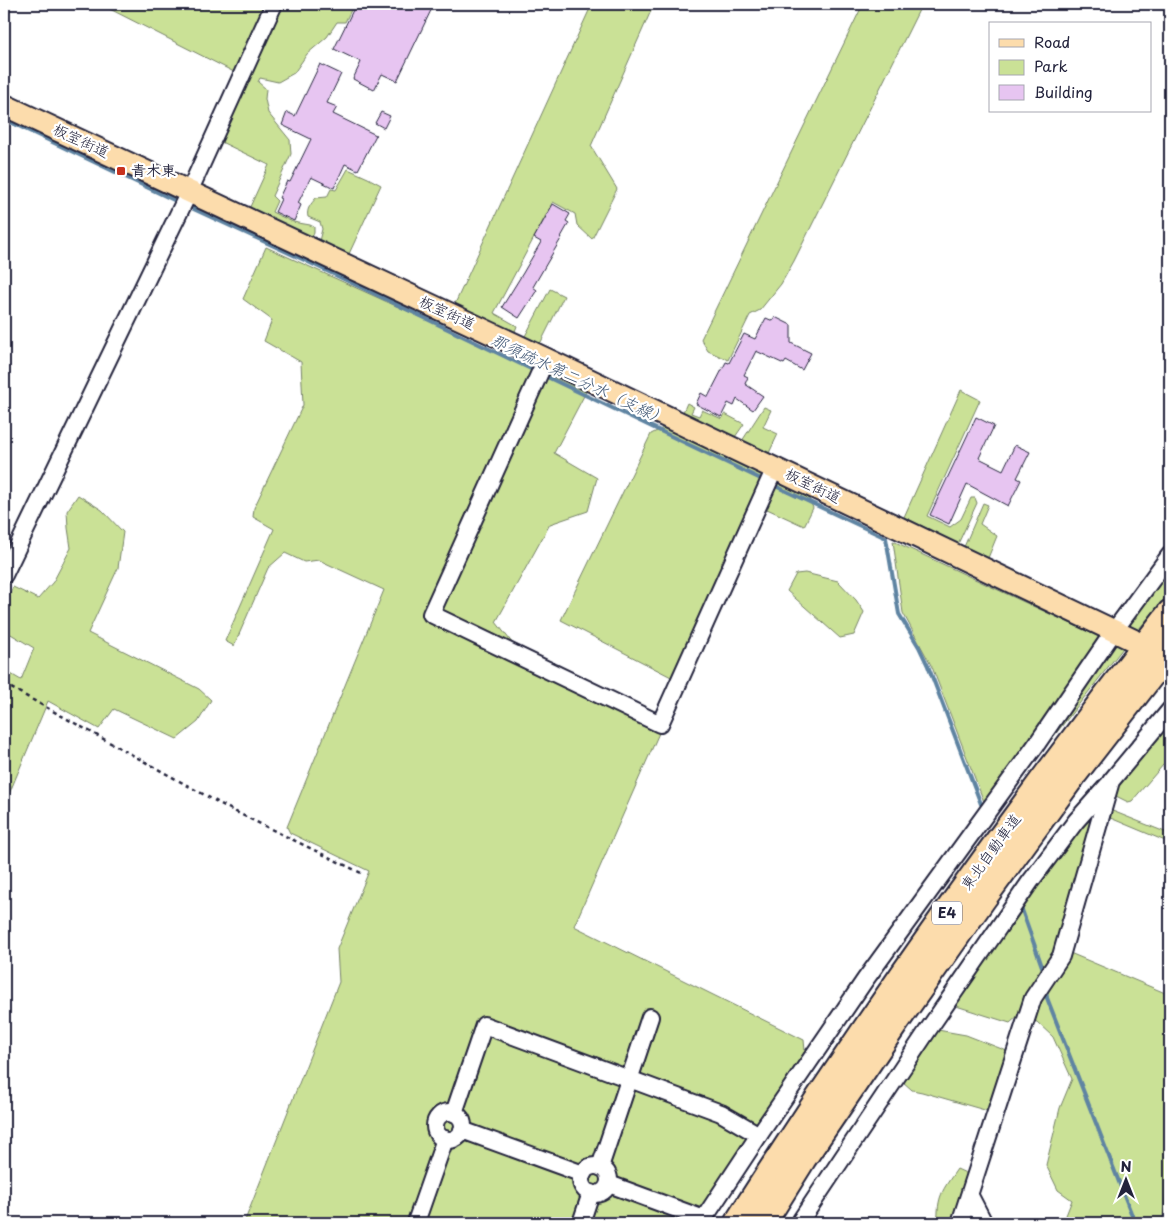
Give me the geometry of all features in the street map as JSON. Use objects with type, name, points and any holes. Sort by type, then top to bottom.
[{"type":"highway","name":"東北自動車道","points":[[738,1223],[784,1150],[884,1001],[1057,761],[1170,613]]},
{"type":"highway","name":"東北自動車道","points":[[763,1223],[814,1143],[983,899],[1075,773],[1170,651]]},
{"type":"main road","name":"板室街道","points":[[4,105],[776,468],[1124,636]]},
{"type":"street","points":[[4,575],[189,192],[274,4]]},
{"type":"street","points":[[546,359],[431,614],[660,724],[776,468]]},
{"type":"street","points":[[609,1184],[702,1221],[865,980],[1036,745],[1124,636],[1170,555]]},
{"type":"street","points":[[799,1223],[922,1038],[1030,882],[1076,821],[1112,781],[1170,710]]},
{"type":"street","points":[[960,1223],[1032,998],[1061,956],[1112,781]]},
{"type":"street","points":[[600,1167],[650,1017]]},
{"type":"street","points":[[454,1113],[484,1025],[721,1113],[759,1135]]},
{"type":"street","points":[[454,1113],[462,1120],[462,1130],[457,1137],[449,1140],[445,1139],[436,1131],[437,1120],[442,1114],[454,1113]]},
{"type":"street","points":[[462,1130],[583,1174]]},
{"type":"street","points":[[420,1223],[416,1222],[445,1139]]},
{"type":"street","points":[[589,1167],[600,1167],[606,1171],[609,1184],[603,1191],[591,1193],[583,1187],[583,1174],[589,1167]]},
{"type":"street","points":[[581,1223],[591,1193]]},
{"type":"street","points":[[970,1196],[984,1223]]},
{"type":"path","points":[[4,684],[230,809],[362,873]]},
{"type":"green space","points":[[100,4],[266,4],[234,72]]},
{"type":"green space","points":[[280,4],[354,4],[345,22],[337,22],[327,37],[307,54],[294,73],[278,82],[260,78],[258,82],[266,89],[265,99],[268,113],[290,140],[291,154],[272,196],[277,201],[272,212],[293,222],[314,227],[311,239],[249,209],[269,165],[217,140]]},
{"type":"green space","points":[[592,4],[654,4],[591,146],[617,189],[592,239],[577,225],[575,214],[553,202],[494,313],[517,326],[514,334],[454,306]]},
{"type":"green space","points":[[863,4],[922,4],[794,261],[781,284],[760,310],[750,315],[728,360],[708,351],[701,339]]},
{"type":"green space","points":[[348,169],[381,185],[348,256],[319,241],[322,229],[320,222],[308,217],[308,211],[316,198],[327,197],[331,189],[336,190]]},
{"type":"green space","points":[[266,247],[586,392],[554,453],[597,478],[588,511],[550,524],[496,622],[537,675],[659,733],[574,926],[804,1040],[805,1051],[694,1223],[244,1223],[339,982],[337,949],[369,871],[290,833],[287,827],[384,590],[319,560],[304,562],[285,553],[268,568],[234,646],[225,641],[274,529],[253,517],[254,508],[303,405],[301,362],[264,341],[272,320],[243,299]]},
{"type":"green space","points":[[550,289],[564,296],[539,346],[524,338]]},
{"type":"green space","points":[[961,390],[980,400],[927,516],[950,527],[961,519],[971,498],[975,498],[977,503],[958,544],[904,517]]},
{"type":"green space","points":[[687,403],[694,407],[691,413],[699,416],[702,410],[722,419],[725,414],[744,424],[735,437],[683,412]]},
{"type":"green space","points":[[764,407],[771,410],[763,427],[778,434],[769,453],[742,441]]},
{"type":"green space","points":[[665,427],[808,496],[813,508],[804,526],[754,503],[675,679],[561,620],[651,434]]},
{"type":"green space","points":[[78,495],[102,510],[123,532],[118,568],[88,633],[199,689],[211,700],[198,722],[177,739],[114,709],[99,729],[48,701],[4,806],[4,670],[21,680],[34,648],[4,630],[4,605],[13,587],[38,599],[53,582],[71,548],[67,511]]},
{"type":"green space","points":[[983,503],[988,505],[980,524],[997,536],[988,558],[964,547]]},
{"type":"green space","points":[[893,541],[1123,648],[992,815],[986,807],[932,667],[903,613]]},
{"type":"green space","points":[[1170,563],[1170,592],[1138,630],[1129,625],[1129,620]]},
{"type":"green space","points":[[805,573],[838,581],[856,600],[864,612],[854,635],[840,638],[787,591],[796,574]]},
{"type":"green space","points":[[1170,723],[1170,757],[1132,801],[1128,802],[1114,795],[1121,781]]},
{"type":"green space","points":[[1110,810],[1170,834],[1170,843],[1108,817]]},
{"type":"green space","points":[[1095,811],[1070,953],[1170,995],[1170,1179],[1162,1223],[1063,1223],[1072,1200],[1058,1190],[1046,1165],[1060,1108],[1072,1079],[1053,1037],[1037,1022],[1018,1016],[1010,1023],[953,1005],[1030,882]]},
{"type":"green space","points":[[932,1029],[966,1035],[1007,1051],[988,1111],[912,1090],[902,1081]]},
{"type":"green space","points":[[957,1169],[968,1174],[967,1223],[938,1223],[938,1206],[942,1194]]},
{"type":"building","points":[[356,4],[434,4],[397,81],[382,74],[374,90],[353,79],[361,62],[334,49]]},
{"type":"building","points":[[320,64],[341,74],[327,103],[337,107],[333,114],[376,135],[358,170],[345,164],[334,188],[311,177],[298,203],[301,205],[294,221],[275,212],[287,181],[290,182],[311,139],[282,125],[287,112],[295,116]]},
{"type":"building","points":[[381,112],[390,116],[384,128],[375,123]]},
{"type":"building","points":[[553,204],[570,214],[566,221],[569,223],[533,287],[537,290],[519,318],[502,307],[541,242],[534,238]]},
{"type":"building","points":[[775,317],[791,325],[791,343],[811,353],[802,370],[786,361],[784,364],[756,351],[744,375],[748,377],[745,384],[763,396],[753,410],[737,399],[734,406],[728,403],[721,417],[696,404],[701,393],[708,397],[726,362],[729,363],[744,334],[755,339],[766,318],[773,321]]},
{"type":"building","points":[[976,417],[994,426],[979,458],[1003,470],[1015,445],[1030,452],[1017,478],[1021,480],[1008,506],[967,484],[949,524],[930,515]]},
{"type":"waterway","name":"那須疏水第二分水（支線）","points":[[4,119],[180,203]]},
{"type":"waterway","name":"那須疏水第二分水（支線）","points":[[187,206],[535,371]]},
{"type":"waterway","name":"那須疏水第二分水（支線）","points":[[543,375],[765,481]]},
{"type":"waterway","name":"那須疏水第二分水（支線）","points":[[771,484],[886,538],[899,614],[928,666],[981,804]]},
{"type":"waterway","name":"那須疏水第二分水（支線）","points":[[1022,910],[1044,972]]},
{"type":"waterway","name":"那須疏水第二分水（支線）","points":[[1046,989],[1047,998],[1135,1223]]},
{"type":"place","name":"青木東","points":[[121,171]]}]
